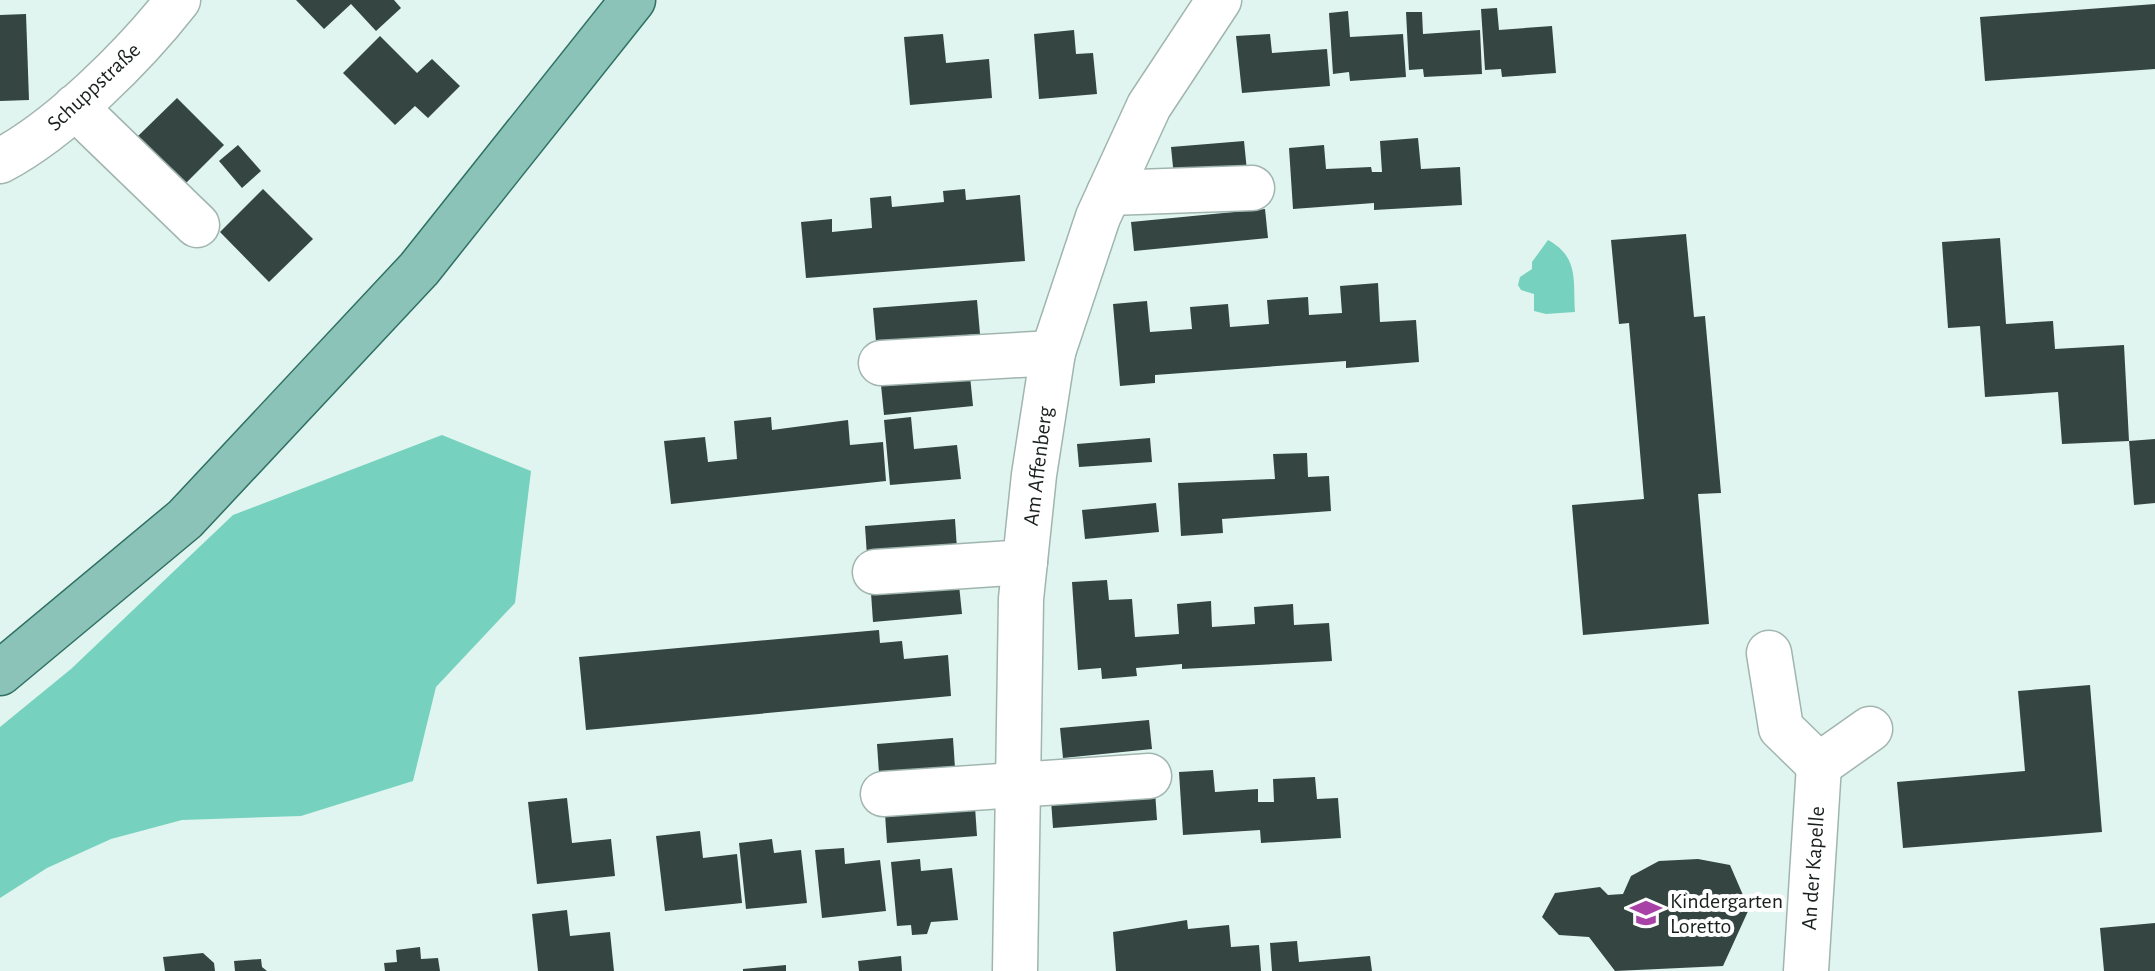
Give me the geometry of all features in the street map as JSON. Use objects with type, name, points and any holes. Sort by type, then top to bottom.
[{"type":"main road","points":[[0,673],[185,519],[419,269],[633,0]]},
{"type":"street","name":"Schuppstraße","points":[[0,161],[20,150],[75,107],[178,0]]},
{"type":"street","name":"Am Affenberg","points":[[1015,971],[1017,785],[1025,562],[1053,353],[1109,193],[1149,106],[1219,0]]},
{"type":"street","points":[[75,107],[197,225]]},
{"type":"street","points":[[1109,193],[1252,188]]},
{"type":"street","points":[[881,363],[1053,353]]},
{"type":"street","points":[[875,572],[1025,562]]},
{"type":"street","points":[[1769,653],[1781,728],[1819,765],[1870,729]]},
{"type":"street","name":"An der Kapelle","points":[[1806,971],[1819,765]]},
{"type":"street","points":[[883,794],[1149,776]]},
{"type":"green space","points":[[1548,240],[1570,262],[1575,312],[1546,314],[1534,311],[1534,294],[1521,290],[1518,285],[1520,277],[1532,269],[1532,262]]},
{"type":"green space","points":[[442,435],[531,471],[515,603],[436,687],[413,781],[301,816],[182,820],[111,839],[47,868],[0,898],[0,727],[71,669],[233,515]]},
{"type":"building","points":[[296,0],[394,0],[401,8],[376,31],[351,4],[324,29]]},
{"type":"building","points":[[2155,4],[2155,69],[1985,81],[1980,17]]},
{"type":"building","points":[[1497,8],[1499,30],[1552,26],[1556,73],[1502,77],[1501,69],[1485,70],[1481,9]]},
{"type":"building","points":[[1348,11],[1350,37],[1403,34],[1406,77],[1350,81],[1349,72],[1333,74],[1329,13]]},
{"type":"building","points":[[1406,12],[1422,12],[1423,34],[1480,30],[1482,74],[1424,77],[1423,69],[1409,70]]},
{"type":"building","points":[[26,14],[29,100],[0,101],[0,15]]},
{"type":"building","points":[[1074,30],[1076,54],[1093,53],[1097,94],[1039,99],[1034,34]]},
{"type":"building","points":[[943,34],[946,63],[989,59],[992,98],[910,105],[904,37]]},
{"type":"building","points":[[1270,34],[1272,53],[1327,49],[1330,86],[1242,93],[1236,36]]},
{"type":"building","points":[[380,36],[417,73],[432,59],[460,86],[428,118],[415,106],[395,125],[343,73]]},
{"type":"building","points":[[177,98],[224,145],[185,184],[137,137]]},
{"type":"building","points":[[1418,138],[1421,169],[1460,167],[1462,205],[1374,210],[1374,203],[1293,209],[1289,148],[1324,145],[1326,169],[1371,167],[1372,172],[1382,172],[1380,141]]},
{"type":"building","points":[[1244,141],[1247,171],[1174,177],[1171,147]]},
{"type":"building","points":[[238,145],[261,171],[242,188],[219,161]]},
{"type":"building","points":[[263,189],[313,239],[269,282],[220,232]]},
{"type":"building","points":[[965,189],[966,200],[1020,195],[1025,261],[806,278],[801,222],[832,219],[832,232],[872,228],[870,198],[891,196],[892,207],[944,202],[943,191]]},
{"type":"building","points":[[1265,209],[1268,238],[1134,251],[1131,222]]},
{"type":"building","points":[[1686,234],[1694,317],[1705,316],[1721,493],[1698,494],[1709,624],[1583,635],[1572,505],[1644,499],[1629,323],[1619,324],[1611,240]]},
{"type":"building","points":[[2000,238],[2006,324],[2053,321],[2055,349],[2124,345],[2129,441],[2062,444],[2058,392],[1985,397],[1980,326],[1948,328],[1942,242]]},
{"type":"building","points":[[1378,283],[1380,322],[1416,320],[1419,362],[1346,368],[1346,361],[1155,375],[1155,383],[1120,386],[1113,304],[1147,301],[1150,332],[1192,329],[1190,307],[1228,304],[1230,327],[1269,324],[1267,300],[1308,297],[1309,315],[1342,313],[1340,286]]},
{"type":"building","points":[[977,300],[980,334],[876,342],[873,308]]},
{"type":"building","points":[[970,376],[973,406],[884,415],[881,385]]},
{"type":"building","points":[[771,417],[772,430],[848,420],[850,445],[883,442],[886,481],[671,504],[664,441],[705,437],[708,462],[737,459],[734,421]]},
{"type":"building","points":[[911,417],[914,449],[957,445],[961,479],[890,485],[884,420]]},
{"type":"building","points":[[1150,438],[1152,462],[1079,467],[1077,444]]},
{"type":"building","points":[[2155,439],[2155,503],[2134,505],[2129,441]]},
{"type":"building","points":[[1307,453],[1308,477],[1329,476],[1331,511],[1222,519],[1223,533],[1181,536],[1178,483],[1275,479],[1273,454]]},
{"type":"building","points":[[1156,503],[1159,532],[1085,539],[1082,510]]},
{"type":"building","points":[[955,519],[957,549],[867,556],[865,526]]},
{"type":"building","points":[[1107,580],[1109,600],[1132,599],[1135,637],[1179,634],[1177,604],[1211,601],[1212,627],[1255,624],[1254,607],[1293,604],[1294,625],[1329,623],[1332,661],[1182,669],[1182,664],[1136,668],[1137,676],[1102,679],[1101,668],[1078,670],[1072,582]]},
{"type":"building","points":[[959,585],[962,614],[873,622],[871,593]]},
{"type":"building","points":[[879,630],[880,643],[902,641],[904,659],[948,655],[951,696],[586,730],[579,657]]},
{"type":"building","points":[[2090,685],[2102,832],[1903,848],[1897,782],[2025,771],[2018,691]]},
{"type":"building","points":[[1149,720],[1152,749],[1063,758],[1060,728]]},
{"type":"building","points":[[953,738],[955,768],[879,773],[877,744]]},
{"type":"building","points":[[1213,770],[1215,792],[1258,789],[1258,802],[1274,802],[1273,779],[1315,777],[1317,799],[1338,798],[1341,838],[1261,843],[1260,830],[1183,835],[1179,772]]},
{"type":"building","points":[[1155,791],[1157,820],[1053,828],[1051,800]]},
{"type":"building","points":[[567,798],[572,843],[611,839],[615,876],[537,884],[528,802]]},
{"type":"building","points":[[975,807],[977,836],[887,843],[885,814]]},
{"type":"building","points":[[700,831],[703,858],[737,854],[742,903],[665,911],[656,836]]},
{"type":"building","points":[[772,839],[774,853],[801,850],[807,903],[746,909],[739,843]]},
{"type":"building","points":[[844,848],[845,864],[880,860],[886,911],[822,918],[815,850]]},
{"type":"building","points":[[920,859],[921,871],[952,868],[958,920],[931,922],[927,934],[912,935],[911,925],[897,926],[891,862]]},
{"type":"building","name":"Kindergarten Loretto","points":[[1698,859],[1730,865],[1749,909],[1723,966],[1615,971],[1589,937],[1559,935],[1542,917],[1555,893],[1600,887],[1608,895],[1623,894],[1631,876],[1659,861]]},
{"type":"building","points":[[567,910],[570,936],[610,932],[614,971],[538,971],[532,914]]},
{"type":"building","points":[[1187,920],[1188,929],[1229,925],[1231,947],[1259,945],[1261,971],[1116,971],[1113,932]]},
{"type":"building","points":[[2155,923],[2155,971],[2104,971],[2100,928]]},
{"type":"building","points":[[1297,941],[1299,962],[1370,956],[1372,971],[1272,971],[1270,943]]},
{"type":"building","points":[[420,947],[421,959],[438,958],[440,971],[385,971],[384,963],[397,962],[396,950]]},
{"type":"building","points":[[203,953],[214,963],[215,971],[165,971],[163,957]]},
{"type":"building","points":[[901,956],[902,971],[859,971],[858,961]]},
{"type":"building","points":[[261,959],[262,967],[267,971],[235,971],[234,961]]},
{"type":"building","points":[[786,965],[786,971],[743,971],[743,969]]},
{"type":"place","name":"Kindergarten Loretto","points":[[1646,913]]}]
